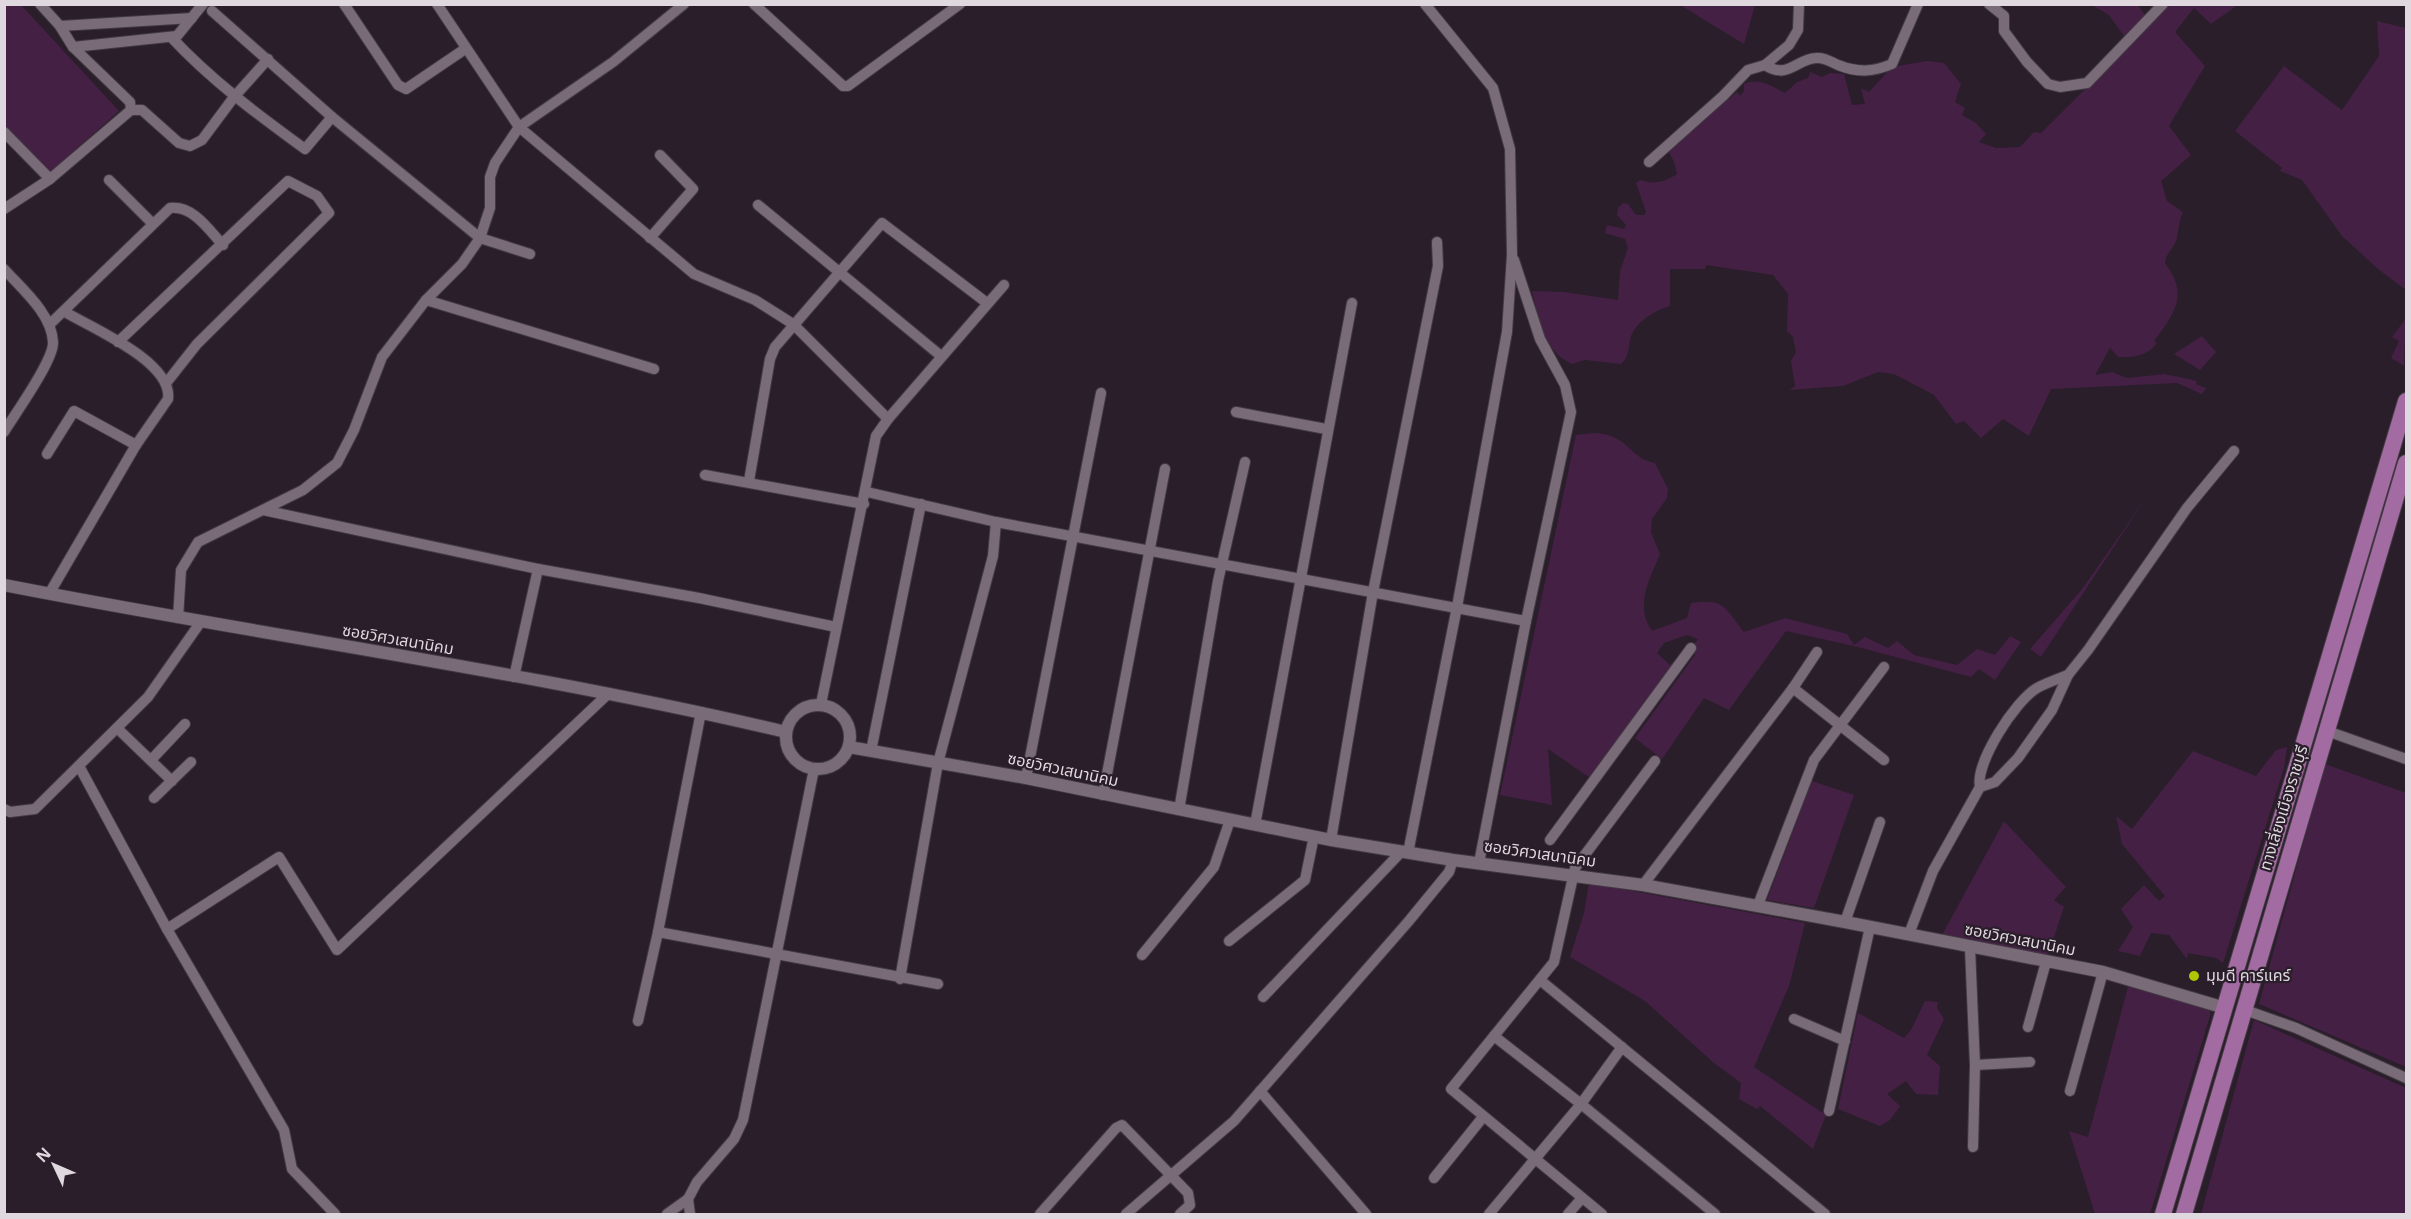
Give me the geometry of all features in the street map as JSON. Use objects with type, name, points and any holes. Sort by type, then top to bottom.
[{"type":"main road","name":"ทางเลี่ยงเมืองราชบุรี","points":[[2163,1215],[2406,406]]},
{"type":"main road","name":"ทางเลี่ยงเมืองราชบุรี","points":[[2184,1215],[2406,463]]},
{"type":"street","points":[[40,4],[60,26],[73,47],[130,102],[131,110]]},
{"type":"street","points":[[73,47],[177,36],[202,4]]},
{"type":"street","points":[[344,4],[398,85],[406,90],[465,49]]},
{"type":"street","points":[[437,4],[519,127],[694,274],[755,300],[792,324],[888,419]]},
{"type":"street","points":[[178,618],[181,570],[198,542],[303,490],[337,463],[354,430],[382,357],[426,300],[462,264],[480,238],[490,208],[490,177],[495,163],[519,127],[614,62],[684,4]]},
{"type":"street","points":[[754,4],[843,86],[848,86],[960,4]]},
{"type":"street","points":[[1263,998],[1405,852],[1457,607],[1506,332],[1512,255],[1510,149],[1493,88],[1425,4]]},
{"type":"street","points":[[1649,162],[1723,96],[1748,70],[1765,65],[1789,45],[1798,30],[1799,4]]},
{"type":"street","points":[[1765,65],[1773,70],[1784,70],[1813,57],[1823,58],[1857,71],[1874,72],[1892,64],[1918,4]]},
{"type":"street","points":[[1989,4],[2004,16],[2004,32],[2027,62],[2048,84],[2060,87],[2087,83],[2163,4]]},
{"type":"street","points":[[212,11],[332,117],[480,238],[530,254]]},
{"type":"street","points":[[60,26],[192,18]]},
{"type":"street","points":[[171,37],[198,66],[234,97],[305,149],[332,117]]},
{"type":"street","points":[[4,209],[50,179],[131,110],[142,110],[179,143],[190,146],[202,140],[234,97],[268,59]]},
{"type":"street","points":[[4,132],[50,179]]},
{"type":"street","points":[[650,238],[693,189],[660,155]]},
{"type":"street","points":[[109,180],[152,223]]},
{"type":"street","points":[[118,342],[288,181],[317,196],[329,213],[197,344],[167,382]]},
{"type":"street","points":[[758,205],[941,356]]},
{"type":"street","points":[[49,325],[170,208],[179,207],[195,216],[223,245]]},
{"type":"street","points":[[749,481],[770,359],[775,347],[792,324],[874,230],[884,223],[987,303]]},
{"type":"street","points":[[1331,840],[1373,592],[1431,308],[1438,266],[1437,242]]},
{"type":"street","points":[[1479,862],[1526,621],[1571,412],[1565,385],[1540,339],[1512,255]]},
{"type":"street","points":[[4,269],[37,307],[49,325],[54,344],[42,371],[4,432]]},
{"type":"street","points":[[821,704],[867,492],[876,436],[941,356],[1004,285]]},
{"type":"street","points":[[426,300],[654,369]]},
{"type":"street","points":[[1255,825],[1326,429],[1352,303]]},
{"type":"street","points":[[49,594],[136,445],[168,399],[167,382],[152,366],[118,342],[64,312]]},
{"type":"street","points":[[1026,778],[1101,393]]},
{"type":"street","points":[[47,454],[74,411],[136,445]]},
{"type":"street","points":[[1236,412],[1326,429]]},
{"type":"street","points":[[1980,787],[1995,782],[2018,758],[2052,710],[2068,675],[2187,508],[2234,451]]},
{"type":"street","points":[[1179,810],[1222,563],[1245,462]]},
{"type":"street","points":[[1103,795],[1165,469]]},
{"type":"street","points":[[705,475],[749,481],[864,504]]},
{"type":"street","points":[[867,492],[996,522],[1526,621]]},
{"type":"street","points":[[871,751],[921,504]]},
{"type":"street","points":[[263,510],[537,569],[699,598],[836,627]]},
{"type":"street","points":[[900,979],[938,763],[993,556],[996,522]]},
{"type":"street","points":[[514,677],[537,569]]},
{"type":"street","name":"ซอยวิศวเสนานิคม","points":[[4,585],[200,623],[609,693],[786,732]]},
{"type":"street","points":[[4,809],[10,812],[35,809],[148,697],[200,623]]},
{"type":"street","points":[[1550,840],[1691,648]]},
{"type":"street","points":[[1643,885],[1793,688],[1817,652]]},
{"type":"street","points":[[1758,905],[1814,760],[1884,667]]},
{"type":"street","points":[[1909,934],[1933,871],[1980,787],[1978,778],[1994,740],[2013,713],[2035,689],[2068,675]]},
{"type":"street","points":[[1793,688],[1884,760]]},
{"type":"street","points":[[167,929],[279,857],[337,950],[609,693]]},
{"type":"street","points":[[821,704],[830,706],[845,719],[850,738],[849,747],[835,764],[814,769],[795,761],[789,752],[786,732],[794,714],[802,708],[821,704]]},
{"type":"street","points":[[638,1021],[658,932],[701,712]]},
{"type":"street","points":[[152,759],[185,724]]},
{"type":"street","points":[[117,728],[152,759],[172,781]]},
{"type":"street","points":[[2327,731],[2406,759]]},
{"type":"street","name":"ซอยวิศวเสนานิคม","points":[[849,747],[1026,778],[1331,840],[1454,860],[1643,885],[1758,905],[2103,972],[2225,1008]]},
{"type":"street","points":[[1602,1215],[1451,1089],[1554,962],[1579,862],[1655,761]]},
{"type":"street","points":[[154,798],[191,762]]},
{"type":"street","points":[[79,766],[167,929],[284,1130],[292,1169],[335,1215]]},
{"type":"street","points":[[667,1215],[688,1199],[697,1182],[734,1139],[743,1120],[814,769]]},
{"type":"street","points":[[1143,955],[1214,867],[1230,820]]},
{"type":"street","points":[[1845,922],[1880,822]]},
{"type":"street","points":[[1229,941],[1305,880],[1314,836]]},
{"type":"street","points":[[1126,1215],[1234,1121],[1408,922],[1449,872],[1454,860]]},
{"type":"street","points":[[1829,1111],[1870,927]]},
{"type":"street","points":[[658,932],[776,956],[938,984]]},
{"type":"street","points":[[1970,948],[1975,1065],[1973,1148]]},
{"type":"street","points":[[2028,1027],[2046,962]]},
{"type":"street","points":[[2070,1091],[2103,972]]},
{"type":"street","points":[[1540,980],[1825,1215]]},
{"type":"street","points":[[2245,1010],[2296,1028],[2406,1078]]},
{"type":"street","points":[[1794,1019],[1845,1041]]},
{"type":"street","points":[[1494,1036],[1581,1104],[1715,1215]]},
{"type":"street","points":[[1488,1215],[1581,1104],[1622,1047]]},
{"type":"street","points":[[1975,1065],[2030,1062]]},
{"type":"street","points":[[1260,1091],[1366,1215]]},
{"type":"street","points":[[1434,1178],[1483,1117]]},
{"type":"street","points":[[1040,1215],[1116,1128],[1122,1125],[1190,1197],[1191,1205],[1180,1215]]},
{"type":"street","points":[[1568,1215],[1582,1198]]},
{"type":"street","points":[[688,1199],[690,1215]]},
{"type":"shaded area","points":[[2233,4],[2235,7],[2211,24],[2194,8],[2175,32],[2205,66],[2169,126],[2191,155],[2161,181],[2167,201],[2183,212],[2176,241],[2165,263],[2176,285],[2178,294],[2176,304],[2168,322],[2154,341],[2157,343],[2149,351],[2134,356],[2118,357],[2110,348],[2095,375],[2112,372],[2127,378],[2165,374],[2197,381],[2196,384],[2206,388],[2202,394],[2177,383],[2051,389],[2029,436],[2003,419],[1981,438],[1964,421],[1956,424],[1934,395],[1894,374],[1878,372],[1843,386],[1789,390],[1795,386],[1791,361],[1796,352],[1793,337],[1787,331],[1788,294],[1773,275],[1706,265],[1705,269],[1670,269],[1670,306],[1652,313],[1638,325],[1631,336],[1626,358],[1621,364],[1585,360],[1572,364],[1554,351],[1543,333],[1532,291],[1564,292],[1618,300],[1620,271],[1628,248],[1625,239],[1605,233],[1607,225],[1624,229],[1626,225],[1617,215],[1618,208],[1623,203],[1628,204],[1636,215],[1644,215],[1646,212],[1636,183],[1640,180],[1659,182],[1677,174],[1668,150],[1737,92],[1740,96],[1744,91],[1744,84],[1760,82],[1785,93],[1797,82],[1808,78],[1810,72],[1822,77],[1830,73],[1844,74],[1852,105],[1865,104],[1861,88],[1869,92],[1892,67],[1927,61],[1944,63],[1961,84],[1955,102],[1965,108],[1962,115],[1976,123],[1986,134],[1979,142],[1996,148],[2020,147],[2034,132],[2041,133],[2170,5]]},
{"type":"shaded area","points":[[4,5],[21,5],[119,111],[44,177],[5,139]]},
{"type":"shaded area","points":[[1680,5],[1755,5],[1744,44]]},
{"type":"shaded area","points":[[2092,5],[2138,5],[2145,15],[2124,36],[2109,15]]},
{"type":"shaded area","points":[[2377,21],[2406,28],[2406,290],[2378,269],[2342,236],[2302,180],[2280,171],[2282,168],[2235,131],[2284,66],[2342,110],[2379,56]]},
{"type":"shaded area","points":[[2406,318],[2404,366],[2391,358],[2399,341],[2392,337]]},
{"type":"shaded area","points":[[2202,336],[2216,352],[2200,370],[2174,354]]},
{"type":"shaded area","points":[[1594,433],[1622,442],[1638,456],[1655,463],[1668,489],[1667,498],[1652,519],[1651,532],[1660,554],[1648,582],[1644,612],[1652,631],[1687,618],[1691,603],[1711,602],[1723,606],[1744,632],[1785,618],[1847,634],[1854,645],[1865,637],[1888,648],[1897,641],[1914,655],[1957,665],[1977,649],[1995,655],[2010,636],[2021,642],[1995,680],[1979,669],[1971,677],[1854,646],[1786,631],[1729,710],[1704,698],[1662,759],[1635,738],[1695,655],[1691,649],[1593,780],[1548,749],[1552,805],[1500,795],[1576,435]],"holes":[[[1687,635],[1698,639],[1691,648],[1687,647],[1670,665],[1657,653],[1664,643]]]},
{"type":"shaded area","points":[[2148,495],[2041,657],[2030,649],[2083,588]]},
{"type":"shaded area","points":[[2287,747],[2284,768],[2223,963],[2216,958],[2188,953],[2187,959],[2169,935],[2151,933],[2140,956],[2118,951],[2133,927],[2121,909],[2144,885],[2159,901],[2165,896],[2122,844],[2116,816],[2132,829],[2193,751],[2256,776],[2276,750]]},
{"type":"shaded area","points":[[2325,764],[2406,793],[2406,1067],[2259,1004]]},
{"type":"shaded area","points":[[1812,781],[1854,795],[1814,908],[1767,900]]},
{"type":"shaded area","points":[[2004,821],[2066,887],[2054,900],[2064,907],[2047,958],[1941,937]]},
{"type":"shaded area","points":[[1589,883],[1805,923],[1789,986],[1754,1067],[1826,1115],[1813,1149],[1760,1106],[1757,1109],[1739,1099],[1741,1083],[1714,1063],[1645,1001],[1570,957],[1584,913]]},
{"type":"shaded area","points":[[2129,983],[2205,1007],[2210,1011],[2210,1016],[2150,1214],[2095,1214],[2069,1131],[2088,1137]]},
{"type":"shaded area","points":[[1925,1001],[1938,1002],[1937,1008],[1944,1019],[1927,1055],[1940,1066],[1938,1095],[1916,1094],[1906,1081],[1887,1094],[1900,1106],[1890,1120],[1880,1126],[1838,1109],[1858,1013],[1904,1038],[1911,1030]]},
{"type":"shaded area","points":[[2254,1020],[2406,1088],[2406,1214],[2201,1214]]},
{"type":"place","name":"มุมดี คาร์แคร์","points":[[2194,976]]}]
